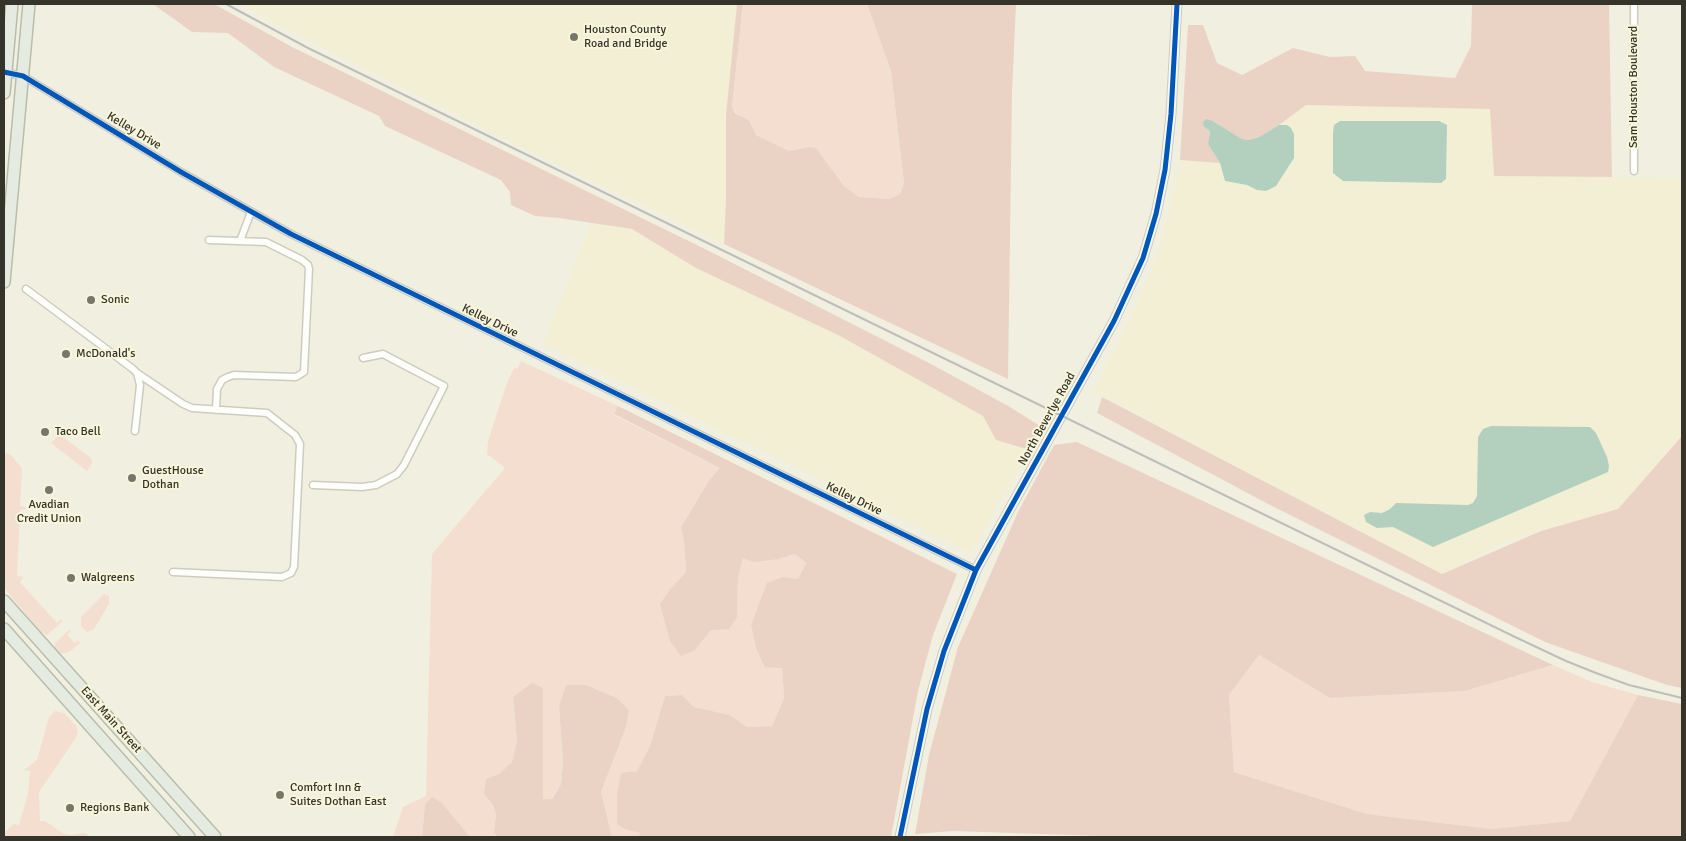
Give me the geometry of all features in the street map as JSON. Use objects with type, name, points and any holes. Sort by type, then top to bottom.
[{"type":"highway","points":[[4,93],[12,4]]},
{"type":"highway","points":[[4,282],[29,4]]},
{"type":"highway","name":"East Main Street","points":[[4,603],[215,837]]},
{"type":"highway","name":"East Main Street","points":[[4,630],[189,837]]},
{"type":"street","name":"North Beverlye Road","points":[[900,837],[927,710],[944,651],[976,570],[1114,321],[1142,258],[1156,214],[1165,170],[1171,114],[1177,4]]},
{"type":"street","name":"Sam Houston Boulevard","points":[[1634,4],[1634,171]]},
{"type":"street","name":"Kelley Drive","points":[[5,72],[23,76],[251,212],[327,252],[976,570]]},
{"type":"street","points":[[240,241],[251,212]]},
{"type":"street","points":[[208,240],[266,242],[302,260],[308,265],[304,372],[296,377],[234,375],[228,377],[222,380],[217,389],[216,410]]},
{"type":"street","points":[[26,289],[130,365],[137,373],[182,404],[192,408],[267,413],[298,439],[300,450],[294,567],[291,574],[282,576],[173,572]]},
{"type":"street","points":[[313,485],[362,487],[376,484],[397,474],[404,465],[444,386],[383,354],[363,358]]},
{"type":"street","points":[[135,431],[140,385],[137,373]]},
{"type":"shaded area","points":[[153,4],[214,4],[292,47],[705,249],[931,364],[1010,407],[1040,426],[1030,450],[996,440],[983,416],[840,336],[696,268],[632,229],[535,216],[511,205],[510,192],[501,180],[385,126],[379,116],[274,67],[228,33],[192,32]]},
{"type":"shaded area","points":[[239,4],[737,4],[726,115],[724,244],[526,149]]},
{"type":"shaded area","points":[[737,4],[743,4],[732,106],[735,113],[749,120],[756,135],[789,151],[809,147],[816,148],[844,186],[859,197],[889,199],[900,194],[904,183],[891,71],[867,4],[1016,4],[1012,93],[1008,379],[724,244],[726,115]]},
{"type":"shaded area","points":[[743,4],[867,4],[891,71],[904,183],[900,194],[889,199],[859,197],[844,186],[816,148],[809,147],[789,151],[756,135],[749,120],[736,113],[732,106]]},
{"type":"shaded area","points":[[1472,4],[1609,4],[1612,177],[1494,176],[1490,109],[1306,105],[1279,125],[1259,137],[1249,140],[1242,139],[1213,121],[1208,129],[1210,132],[1208,144],[1220,163],[1180,160],[1188,25],[1203,25],[1217,63],[1242,75],[1293,48],[1330,57],[1355,56],[1365,71],[1455,78],[1471,46]]},
{"type":"shaded area","points":[[1306,105],[1491,109],[1494,176],[1682,178],[1682,436],[1618,509],[1509,540],[1442,574],[1093,391],[1138,303],[1161,243],[1180,160],[1220,163],[1225,181],[1247,185],[1257,190],[1287,125],[1279,125]]},
{"type":"shaded area","points":[[1206,119],[1213,121],[1242,139],[1249,140],[1259,137],[1279,125],[1287,125],[1291,128],[1294,134],[1294,158],[1276,186],[1266,191],[1225,181],[1220,163],[1208,144],[1210,132],[1204,127],[1203,122]]},
{"type":"shaded area","points":[[1340,121],[1439,121],[1447,125],[1446,179],[1441,183],[1343,181],[1333,173],[1334,125]]},
{"type":"shaded area","points":[[591,223],[632,229],[696,268],[840,336],[983,416],[996,440],[1030,450],[971,553],[544,344]]},
{"type":"shaded area","points":[[521,361],[618,406],[614,415],[720,468],[710,479],[681,527],[686,572],[672,587],[695,650],[711,630],[737,617],[738,578],[743,557],[779,559],[795,554],[806,563],[798,579],[783,577],[751,625],[756,648],[782,668],[784,698],[772,726],[747,727],[730,715],[694,707],[682,695],[665,696],[650,746],[637,771],[621,774],[617,794],[627,830],[642,833],[637,837],[612,837],[601,792],[626,727],[629,710],[617,698],[586,685],[559,706],[563,764],[561,784],[551,799],[543,800],[543,688],[513,697],[517,741],[512,762],[499,774],[484,794],[493,805],[496,814],[494,833],[498,837],[470,837],[441,803],[425,804],[422,837],[393,837],[403,807],[426,796],[432,554],[505,468],[487,454],[488,441],[507,383],[514,368],[517,369]]},
{"type":"shaded area","points":[[1102,397],[1442,574],[1541,531],[1618,509],[1682,436],[1682,688],[1667,685],[1545,642],[1270,505],[1097,413]]},
{"type":"shaded area","points":[[618,406],[957,574],[933,635],[918,691],[891,837],[637,837],[641,833],[627,830],[617,824],[617,794],[621,773],[637,771],[650,746],[665,696],[682,695],[694,707],[730,715],[747,727],[772,726],[784,698],[782,668],[765,667],[756,648],[751,625],[767,583],[783,577],[798,579],[806,563],[795,554],[779,559],[754,562],[743,558],[738,578],[737,617],[729,629],[711,630],[695,650],[681,656],[670,641],[660,604],[686,572],[681,527],[710,479],[720,468],[614,414]]},
{"type":"shaded area","points":[[1491,426],[1590,427],[1596,433],[1607,457],[1608,472],[1433,547],[1393,527],[1377,528],[1366,522],[1364,515],[1370,512],[1382,513],[1396,503],[1468,505],[1473,503],[1477,496],[1478,437],[1483,429]]},
{"type":"shaded area","points":[[56,432],[91,458],[92,463],[87,471],[51,443],[57,437],[54,435]]},
{"type":"shaded area","points":[[1077,442],[1553,665],[1465,691],[1330,698],[1259,655],[1229,695],[1234,772],[1367,814],[1492,829],[1570,821],[1638,695],[1682,704],[1682,837],[1130,837],[953,831],[915,834],[929,755],[958,647],[1018,512],[1054,445]]},
{"type":"shaded area","points":[[4,453],[10,454],[22,468],[20,506],[26,509],[20,510],[17,576],[24,577],[20,582],[57,623],[61,619],[63,621],[47,635],[41,632],[4,588]]},
{"type":"shaded area","points":[[104,594],[109,596],[109,604],[94,629],[87,632],[81,626],[81,617]]},
{"type":"shaded area","points":[[69,630],[71,631],[67,635],[75,643],[78,640],[80,643],[69,652],[60,654],[55,649],[55,643]]},
{"type":"shaded area","points":[[1259,655],[1331,698],[1465,691],[1553,665],[1592,682],[1638,695],[1570,821],[1492,829],[1367,814],[1234,772],[1229,695]]},
{"type":"shaded area","points":[[532,683],[543,688],[543,799],[552,799],[561,784],[563,764],[559,706],[566,685],[586,685],[617,698],[629,710],[626,727],[601,792],[612,837],[498,837],[494,833],[496,814],[493,805],[484,794],[486,779],[499,774],[512,762],[517,741],[513,697]]},
{"type":"shaded area","points":[[55,711],[64,713],[76,726],[78,733],[39,792],[40,821],[45,821],[64,834],[85,833],[89,836],[4,837],[4,833],[14,824],[19,825],[28,794],[30,771],[24,770],[37,760],[49,717]]},
{"type":"shaded area","points":[[432,797],[441,802],[470,837],[422,837],[425,804]]},
{"type":"railway","points":[[226,4],[308,48],[1513,636],[1596,673],[1629,685],[1682,698]]},
{"type":"cycle path","points":[[900,837],[927,709],[944,651],[976,570],[1114,321],[1143,258],[1156,214],[1165,170],[1171,114],[1177,4]]},
{"type":"cycle path","points":[[4,72],[23,76],[181,172],[291,234],[976,570]]},
{"type":"place","name":"Houston County Road and Bridge","points":[[574,37]]},
{"type":"place","name":"Sonic","points":[[91,300]]},
{"type":"place","name":"McDonald's","points":[[66,354]]},
{"type":"place","name":"Taco Bell","points":[[45,432]]},
{"type":"place","name":"GuestHouse Dothan","points":[[132,478]]},
{"type":"place","name":"Avadian Credit Union","points":[[49,490]]},
{"type":"place","name":"Walgreens","points":[[71,578]]},
{"type":"place","name":"Comfort Inn & Suites Dothan East","points":[[280,795]]},
{"type":"place","name":"Regions Bank","points":[[70,808]]}]
